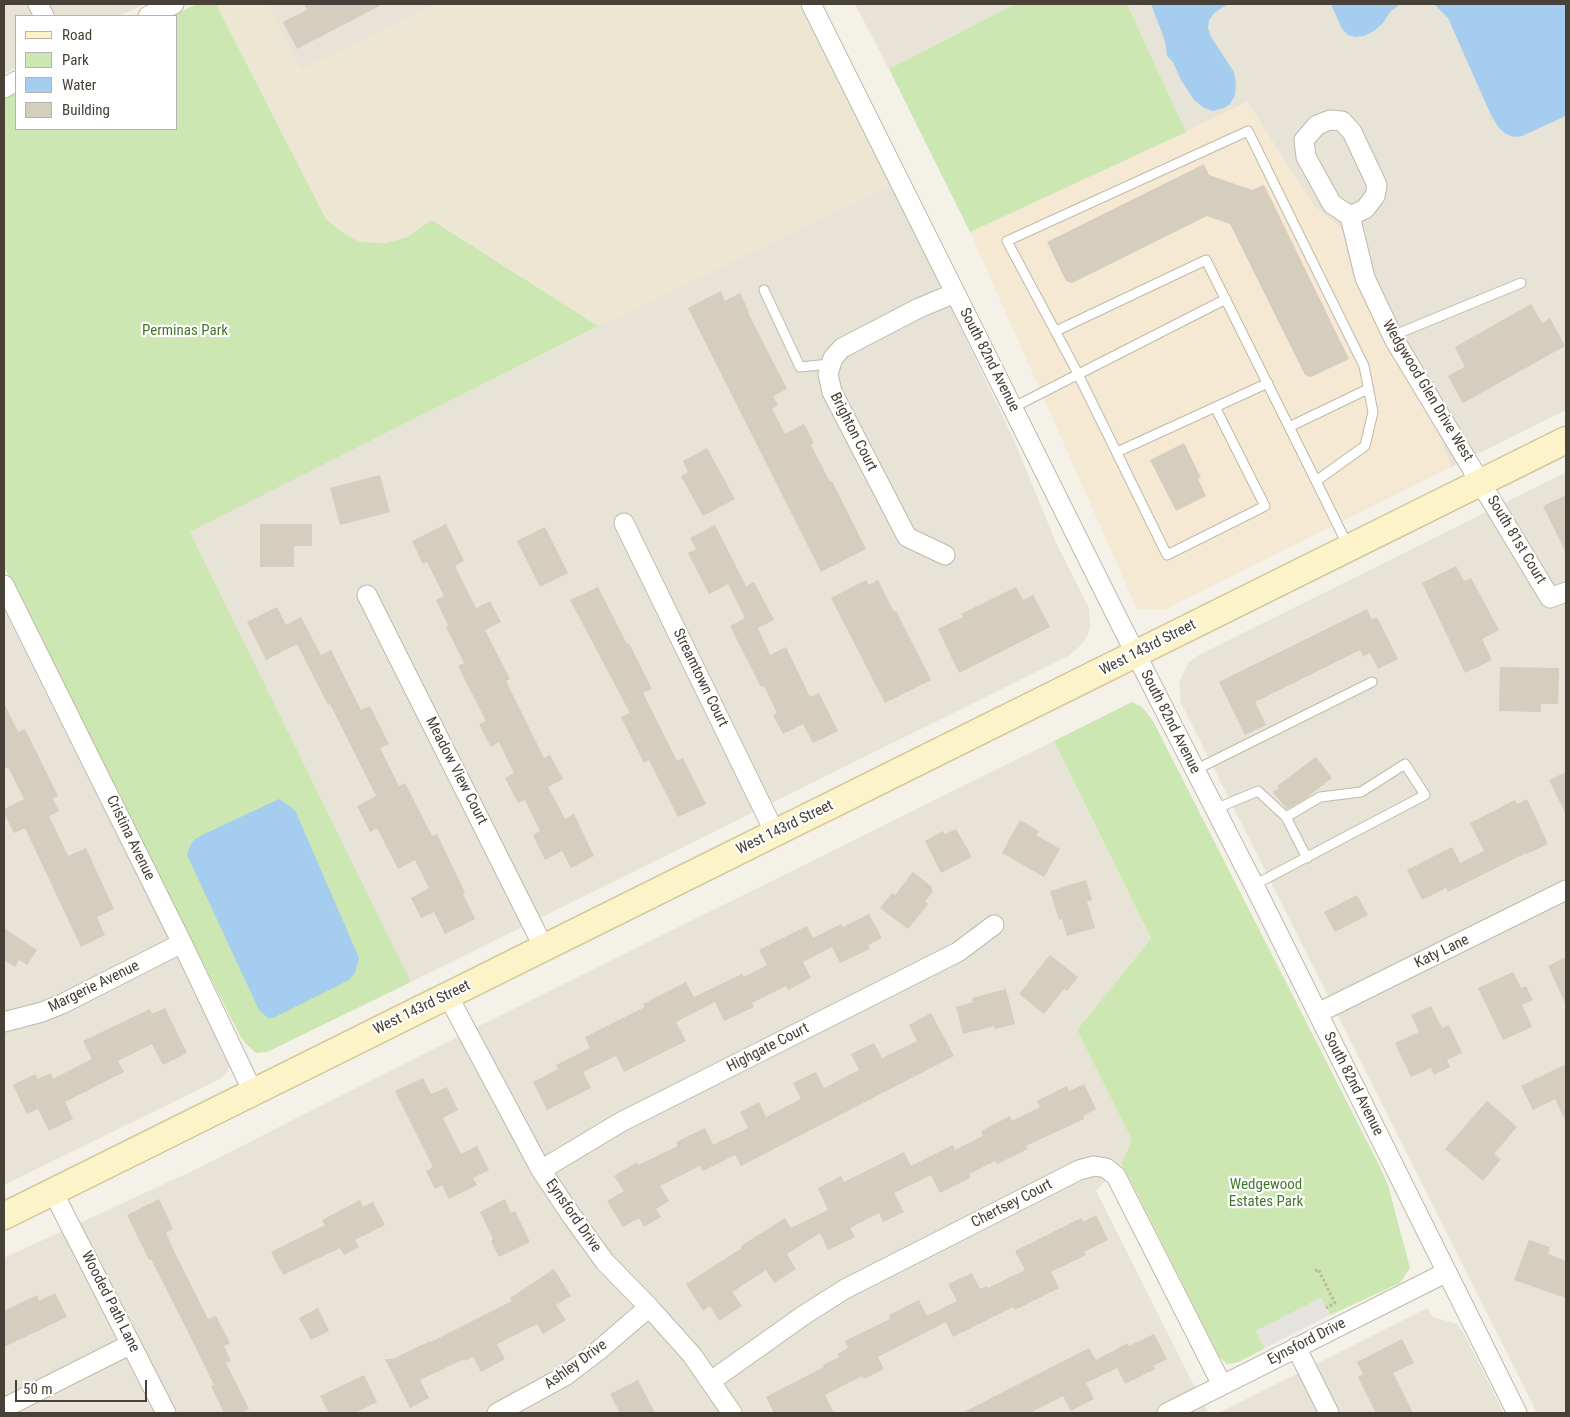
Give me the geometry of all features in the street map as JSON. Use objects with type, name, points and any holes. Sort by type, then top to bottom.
[{"type":"main road","name":"West 143rd Street","points":[[4,1216],[1566,440]]},
{"type":"street","points":[[150,15],[174,4]]},
{"type":"street","name":"South 82nd Avenue","points":[[811,4],[1135,654],[1254,885],[1517,1413]]},
{"type":"street","points":[[4,88],[15,82]]},
{"type":"street","points":[[1330,120],[1342,121],[1352,132],[1377,185],[1375,196],[1365,209],[1350,216],[1332,204],[1306,157],[1304,140],[1317,125],[1330,120]]},
{"type":"street","name":"Wedgwood Glen Drive West","points":[[1350,216],[1365,278],[1392,336],[1481,482]]},
{"type":"street","points":[[830,364],[837,353],[851,342],[955,293]]},
{"type":"street","name":"Brighton Court","points":[[830,364],[828,374],[832,392],[907,537],[945,554]]},
{"type":"street","name":"South 81st Court","points":[[1481,482],[1558,595]]},
{"type":"street","name":"Streamtown Court","points":[[624,523],[775,833]]},
{"type":"street","name":"Cristina Avenue","points":[[4,585],[254,1092]]},
{"type":"street","name":"Meadow View Court","points":[[367,595],[544,948]]},
{"type":"street","name":"Katy Lane","points":[[1318,1013],[1566,890]]},
{"type":"street","name":"Highgate Court","points":[[541,1170],[621,1122],[958,952],[994,925]]},
{"type":"street","name":"Margerie Avenue","points":[[4,1022],[42,1012],[62,1004],[182,944]]},
{"type":"street","name":"Eynsford Drive","points":[[448,996],[541,1170],[571,1215],[605,1262],[692,1355],[732,1413]]},
{"type":"street","name":"Chertsey Court","points":[[711,1381],[804,1315],[845,1289],[1079,1170],[1094,1166],[1106,1168],[1116,1176],[1222,1385]]},
{"type":"street","name":"Wooded Path Lane","points":[[53,1192],[166,1413]]},
{"type":"street","name":"Eynsford Drive","points":[[1167,1413],[1447,1272]]},
{"type":"street","name":"Ashley Drive","points":[[497,1413],[564,1376],[598,1351],[649,1307]]},
{"type":"street","points":[[4,1408],[131,1344]]},
{"type":"street","points":[[1296,1347],[1329,1413]]},
{"type":"lane","points":[[1215,407],[1265,506],[1167,555],[1078,375],[1007,241],[1248,131],[1364,366],[1373,412],[1365,446],[1316,481]]},
{"type":"lane","points":[[1056,332],[1206,260],[1349,548]]},
{"type":"lane","points":[[1392,336],[1521,283]]},
{"type":"lane","points":[[764,290],[800,367],[830,364]]},
{"type":"lane","points":[[1012,408],[1226,299]]},
{"type":"lane","points":[[1117,452],[1268,383]]},
{"type":"lane","points":[[1289,428],[1368,389]]},
{"type":"lane","points":[[1195,770],[1372,682]]},
{"type":"lane","points":[[1254,885],[1425,795],[1405,764],[1361,792],[1320,797],[1286,817]]},
{"type":"lane","points":[[1215,809],[1258,791],[1286,817],[1307,858]]},
{"type":"path","points":[[1315,1271],[1318,1269],[1335,1303],[1326,1308]]},
{"type":"shaded area","points":[[4,4],[145,4],[121,15],[15,15],[15,68],[4,74]]},
{"type":"shaded area","points":[[216,4],[267,4],[300,71],[437,4],[801,4],[892,184],[598,326],[433,220],[407,237],[386,243],[360,242],[342,232],[326,219]]},
{"type":"shaded area","points":[[267,4],[437,4],[300,71]]},
{"type":"shaded area","points":[[855,4],[1015,4],[889,69]]},
{"type":"shaded area","points":[[1127,4],[1566,4],[1566,410],[1451,467],[1438,433],[1352,275],[1341,228],[1315,207],[1247,102],[1186,132]]},
{"type":"shaded area","points":[[1247,102],[1315,207],[1341,228],[1352,275],[1438,433],[1451,467],[1166,609],[1137,609],[970,232]]},
{"type":"shaded area","points":[[892,184],[1013,438],[1057,545],[1089,608],[1090,625],[1088,635],[1079,647],[1068,656],[411,982],[190,532],[598,326]]},
{"type":"shaded area","points":[[1566,472],[1566,1413],[1537,1413],[1181,703],[1179,682],[1189,662],[1199,655]]},
{"type":"shaded area","points":[[4,610],[229,1057],[229,1068],[222,1078],[4,1185]]},
{"type":"shaded area","points":[[1054,741],[1151,940],[1077,1030],[1132,1140],[1121,1164],[1096,1191],[1208,1413],[4,1413],[4,1258],[190,1172],[485,1023]]},
{"type":"shaded area","points":[[1321,1298],[1330,1315],[1265,1348],[1256,1331]]},
{"type":"shaded area","points":[[1427,1308],[1433,1317],[1457,1324],[1463,1332],[1504,1413],[1219,1413]]},
{"type":"green space","name":"Perminas Park","points":[[197,4],[216,4],[326,219],[342,232],[360,242],[386,243],[407,237],[432,220],[598,326],[190,532],[411,982],[267,1052],[256,1053],[240,1036],[4,567],[4,98],[15,92],[15,130],[178,130],[178,15],[173,15]]},
{"type":"green space","points":[[1015,4],[1127,4],[1186,132],[970,232],[889,69]]},
{"type":"green space","name":"Wedgewood Estates Park","points":[[1132,702],[1142,707],[1153,721],[1379,1165],[1388,1185],[1410,1268],[1400,1283],[1330,1315],[1321,1298],[1256,1331],[1265,1348],[1239,1362],[1227,1364],[1219,1356],[1121,1164],[1132,1140],[1077,1030],[1151,939],[1054,741]]},
{"type":"water","points":[[1151,4],[1228,4],[1214,13],[1209,20],[1208,28],[1211,37],[1234,72],[1235,95],[1230,104],[1213,111],[1204,108],[1194,100],[1181,80],[1173,62],[1167,56],[1165,41]]},
{"type":"water","points":[[1331,4],[1400,4],[1390,12],[1383,23],[1374,31],[1364,36],[1355,37],[1348,35],[1342,29]]},
{"type":"water","points":[[1434,4],[1566,4],[1566,116],[1522,136],[1514,137],[1506,134],[1499,128],[1491,115],[1448,18]]},
{"type":"water","points":[[279,799],[295,810],[359,958],[355,973],[349,980],[273,1018],[268,1018],[259,1010],[187,855],[194,840],[202,835]]},
{"type":"building","points":[[304,4],[383,4],[297,49],[283,22],[307,10]]},
{"type":"building","points":[[1204,164],[1209,175],[1252,190],[1264,185],[1349,359],[1311,377],[1305,375],[1230,224],[1207,216],[1072,283],[1066,281],[1047,242]]},
{"type":"building","points":[[721,291],[725,301],[740,293],[748,313],[787,389],[773,396],[778,405],[772,409],[785,434],[804,424],[814,443],[811,445],[830,482],[832,481],[866,549],[821,572],[688,308]]},
{"type":"building","points":[[1531,304],[1542,323],[1550,318],[1565,346],[1463,403],[1448,376],[1465,367],[1455,347]]},
{"type":"building","points":[[1184,443],[1201,478],[1198,479],[1206,496],[1176,511],[1150,460]]},
{"type":"building","points":[[707,448],[735,499],[703,516],[681,476],[688,472],[683,461]]},
{"type":"building","points":[[380,475],[390,512],[340,525],[330,488]]},
{"type":"building","points":[[1566,495],[1566,553],[1543,506]]},
{"type":"building","points":[[260,524],[312,524],[312,546],[294,546],[294,567],[260,567]]},
{"type":"building","points":[[446,524],[464,561],[455,566],[476,608],[490,601],[501,622],[485,630],[510,679],[506,681],[544,758],[550,755],[563,779],[548,787],[565,819],[574,814],[594,856],[571,868],[562,851],[545,860],[533,835],[540,831],[525,800],[518,803],[505,778],[514,773],[499,742],[491,747],[479,724],[486,721],[458,666],[464,663],[446,627],[448,625],[436,600],[444,596],[427,562],[423,564],[412,541]]},
{"type":"building","points":[[715,525],[746,586],[754,582],[774,620],[758,628],[770,655],[786,647],[810,697],[819,693],[838,731],[813,743],[803,724],[783,734],[773,715],[777,713],[764,686],[761,687],[730,626],[745,618],[728,584],[709,594],[688,553],[696,549],[690,538]]},
{"type":"building","points":[[545,527],[568,573],[540,587],[517,541]]},
{"type":"building","points":[[1456,566],[1464,581],[1471,578],[1499,630],[1482,639],[1492,660],[1465,673],[1422,583]]},
{"type":"building","points":[[866,580],[869,585],[878,580],[931,680],[885,703],[831,598]]},
{"type":"building","points":[[598,587],[652,689],[643,693],[677,761],[683,758],[706,804],[678,817],[649,760],[644,763],[621,717],[630,713],[570,600]]},
{"type":"building","points":[[1016,587],[1023,600],[1033,595],[1050,627],[959,673],[938,629],[963,617],[961,614]]},
{"type":"building","points":[[277,607],[286,625],[301,617],[321,655],[331,650],[361,710],[370,706],[389,744],[380,748],[399,786],[405,783],[432,836],[437,834],[475,919],[445,934],[434,912],[421,918],[411,898],[429,888],[415,860],[398,869],[377,828],[370,832],[357,806],[376,796],[330,704],[328,705],[297,644],[266,660],[247,622]]},
{"type":"building","points":[[1367,609],[1372,620],[1377,617],[1398,659],[1378,669],[1370,653],[1363,657],[1360,650],[1255,702],[1266,725],[1245,735],[1219,682]]},
{"type":"building","points":[[1500,667],[1559,668],[1558,704],[1541,704],[1541,712],[1499,711]]},
{"type":"building","points":[[4,703],[18,732],[25,729],[58,796],[53,799],[59,811],[49,816],[68,856],[86,848],[114,909],[97,917],[105,935],[81,947],[25,828],[14,833],[4,813],[4,809],[24,799],[8,767],[4,769]]},
{"type":"building","points":[[1316,757],[1332,778],[1305,799],[1287,809],[1273,792],[1279,788],[1277,786]]},
{"type":"building","points":[[1566,772],[1566,815],[1549,780]]},
{"type":"building","points":[[1527,799],[1548,844],[1448,892],[1446,888],[1422,900],[1407,870],[1452,847],[1460,863],[1484,851],[1470,823],[1515,800],[1517,804]]},
{"type":"building","points":[[1020,820],[1039,831],[1036,835],[1060,849],[1044,877],[1002,853]]},
{"type":"building","points":[[956,829],[972,857],[941,873],[925,841],[943,831],[945,834]]},
{"type":"building","points":[[913,872],[932,887],[932,893],[925,901],[928,904],[908,929],[880,908],[892,893],[895,895]]},
{"type":"building","points":[[1086,880],[1092,900],[1087,902],[1095,928],[1067,936],[1062,919],[1059,920],[1050,891]]},
{"type":"building","points":[[1357,895],[1368,915],[1335,932],[1324,912]]},
{"type":"building","points":[[869,914],[882,938],[868,945],[870,949],[840,963],[832,947],[803,962],[811,978],[788,990],[786,986],[752,1003],[754,1007],[724,1021],[715,1002],[676,1022],[686,1041],[624,1072],[616,1056],[583,1072],[591,1088],[547,1110],[533,1082],[558,1069],[556,1065],[590,1048],[585,1037],[645,1007],[643,1004],[686,982],[694,997],[742,974],[744,977],[767,965],[759,950],[807,926],[813,938],[841,924],[843,927]]},
{"type":"building","points":[[4,928],[37,950],[27,965],[19,960],[15,967],[4,960]]},
{"type":"building","points":[[1050,955],[1078,977],[1067,991],[1064,989],[1044,1014],[1019,994]]},
{"type":"building","points":[[1566,957],[1566,1005],[1548,966]]},
{"type":"building","points":[[1513,972],[1521,988],[1526,986],[1533,1000],[1522,1005],[1532,1027],[1503,1040],[1478,988]]},
{"type":"building","points":[[1006,989],[1015,1024],[995,1029],[994,1026],[963,1034],[956,1007],[973,1002],[972,998]]},
{"type":"building","points":[[1431,1006],[1442,1028],[1449,1025],[1462,1053],[1447,1060],[1450,1067],[1434,1075],[1431,1068],[1411,1077],[1395,1043],[1419,1032],[1411,1015]]},
{"type":"building","points":[[165,1008],[187,1053],[163,1065],[152,1044],[118,1061],[124,1072],[65,1102],[73,1119],[49,1131],[38,1109],[27,1114],[13,1085],[35,1074],[38,1079],[51,1073],[53,1079],[92,1059],[83,1041],[150,1009],[152,1014]]},
{"type":"building","points":[[931,1013],[954,1056],[741,1166],[735,1155],[703,1171],[700,1166],[660,1186],[669,1201],[656,1209],[661,1217],[644,1227],[639,1218],[623,1227],[607,1201],[624,1191],[614,1176],[637,1162],[638,1165],[678,1146],[676,1142],[705,1128],[713,1145],[748,1128],[740,1112],[759,1102],[766,1117],[801,1099],[793,1083],[816,1072],[824,1088],[859,1070],[851,1054],[874,1043],[882,1058],[917,1041],[909,1025]]},
{"type":"building","points":[[1566,1064],[1566,1122],[1555,1099],[1533,1110],[1521,1086]]},
{"type":"building","points":[[423,1078],[431,1094],[447,1087],[458,1110],[443,1118],[461,1154],[477,1146],[489,1170],[473,1178],[477,1185],[449,1199],[442,1185],[435,1189],[426,1171],[433,1167],[395,1091]]},
{"type":"building","points":[[1084,1084],[1096,1109],[1083,1116],[1084,1119],[1026,1146],[1028,1149],[997,1164],[995,1161],[969,1174],[970,1178],[940,1193],[931,1175],[894,1193],[904,1212],[883,1222],[879,1213],[850,1228],[855,1237],[828,1250],[820,1233],[787,1254],[796,1269],[774,1283],[766,1270],[732,1292],[742,1306],[719,1321],[710,1306],[703,1311],[686,1284],[785,1218],[791,1228],[828,1210],[818,1188],[841,1176],[844,1182],[904,1152],[911,1166],[953,1145],[955,1150],[983,1136],[981,1131],[1010,1116],[1012,1121],[1040,1107],[1037,1101],[1067,1086],[1069,1091]]},
{"type":"building","points":[[1487,1101],[1517,1127],[1494,1154],[1501,1159],[1483,1181],[1445,1149]]},
{"type":"building","points":[[159,1199],[173,1229],[166,1233],[173,1249],[208,1319],[216,1316],[230,1343],[224,1346],[231,1361],[226,1363],[249,1409],[242,1413],[224,1413],[211,1386],[214,1385],[127,1215]]},
{"type":"building","points":[[505,1199],[511,1213],[515,1211],[530,1242],[499,1257],[480,1212]]},
{"type":"building","points":[[360,1200],[363,1207],[373,1202],[385,1225],[355,1240],[359,1247],[344,1255],[340,1248],[283,1275],[271,1252],[325,1225],[322,1220]]},
{"type":"building","points":[[1096,1215],[1108,1240],[1084,1252],[1086,1255],[1051,1272],[1059,1288],[1015,1310],[1013,1307],[953,1337],[946,1322],[878,1357],[884,1369],[864,1379],[862,1376],[825,1395],[834,1413],[774,1413],[766,1397],[824,1367],[823,1365],[839,1357],[837,1354],[848,1348],[845,1341],[890,1319],[889,1315],[919,1300],[927,1316],[957,1301],[948,1284],[972,1273],[980,1289],[987,1286],[988,1288],[1025,1270],[1015,1251],[1081,1218],[1083,1222]]},
{"type":"building","points":[[1529,1240],[1550,1247],[1548,1254],[1566,1261],[1566,1298],[1514,1280]]},
{"type":"building","points":[[554,1269],[571,1296],[556,1305],[566,1320],[543,1334],[537,1324],[497,1344],[505,1359],[481,1372],[473,1357],[465,1361],[464,1359],[420,1380],[429,1398],[410,1408],[385,1359],[393,1359],[431,1342],[512,1301],[510,1298]]},
{"type":"building","points":[[55,1293],[67,1317],[4,1347],[4,1311],[37,1295],[39,1301]]},
{"type":"building","points":[[318,1308],[329,1331],[311,1340],[299,1318]]},
{"type":"building","points":[[1154,1334],[1167,1359],[1153,1366],[1155,1369],[1125,1384],[1117,1368],[1086,1383],[1094,1399],[1071,1411],[1063,1396],[1030,1413],[962,1413],[1089,1348],[1096,1360],[1128,1343],[1129,1346]]},
{"type":"building","points":[[1402,1339],[1414,1363],[1393,1373],[1413,1413],[1376,1413],[1358,1377],[1363,1374],[1357,1362]]},
{"type":"building","points":[[364,1375],[377,1402],[355,1413],[329,1413],[320,1396]]},
{"type":"building","points":[[638,1380],[655,1413],[620,1413],[610,1394]]}]
